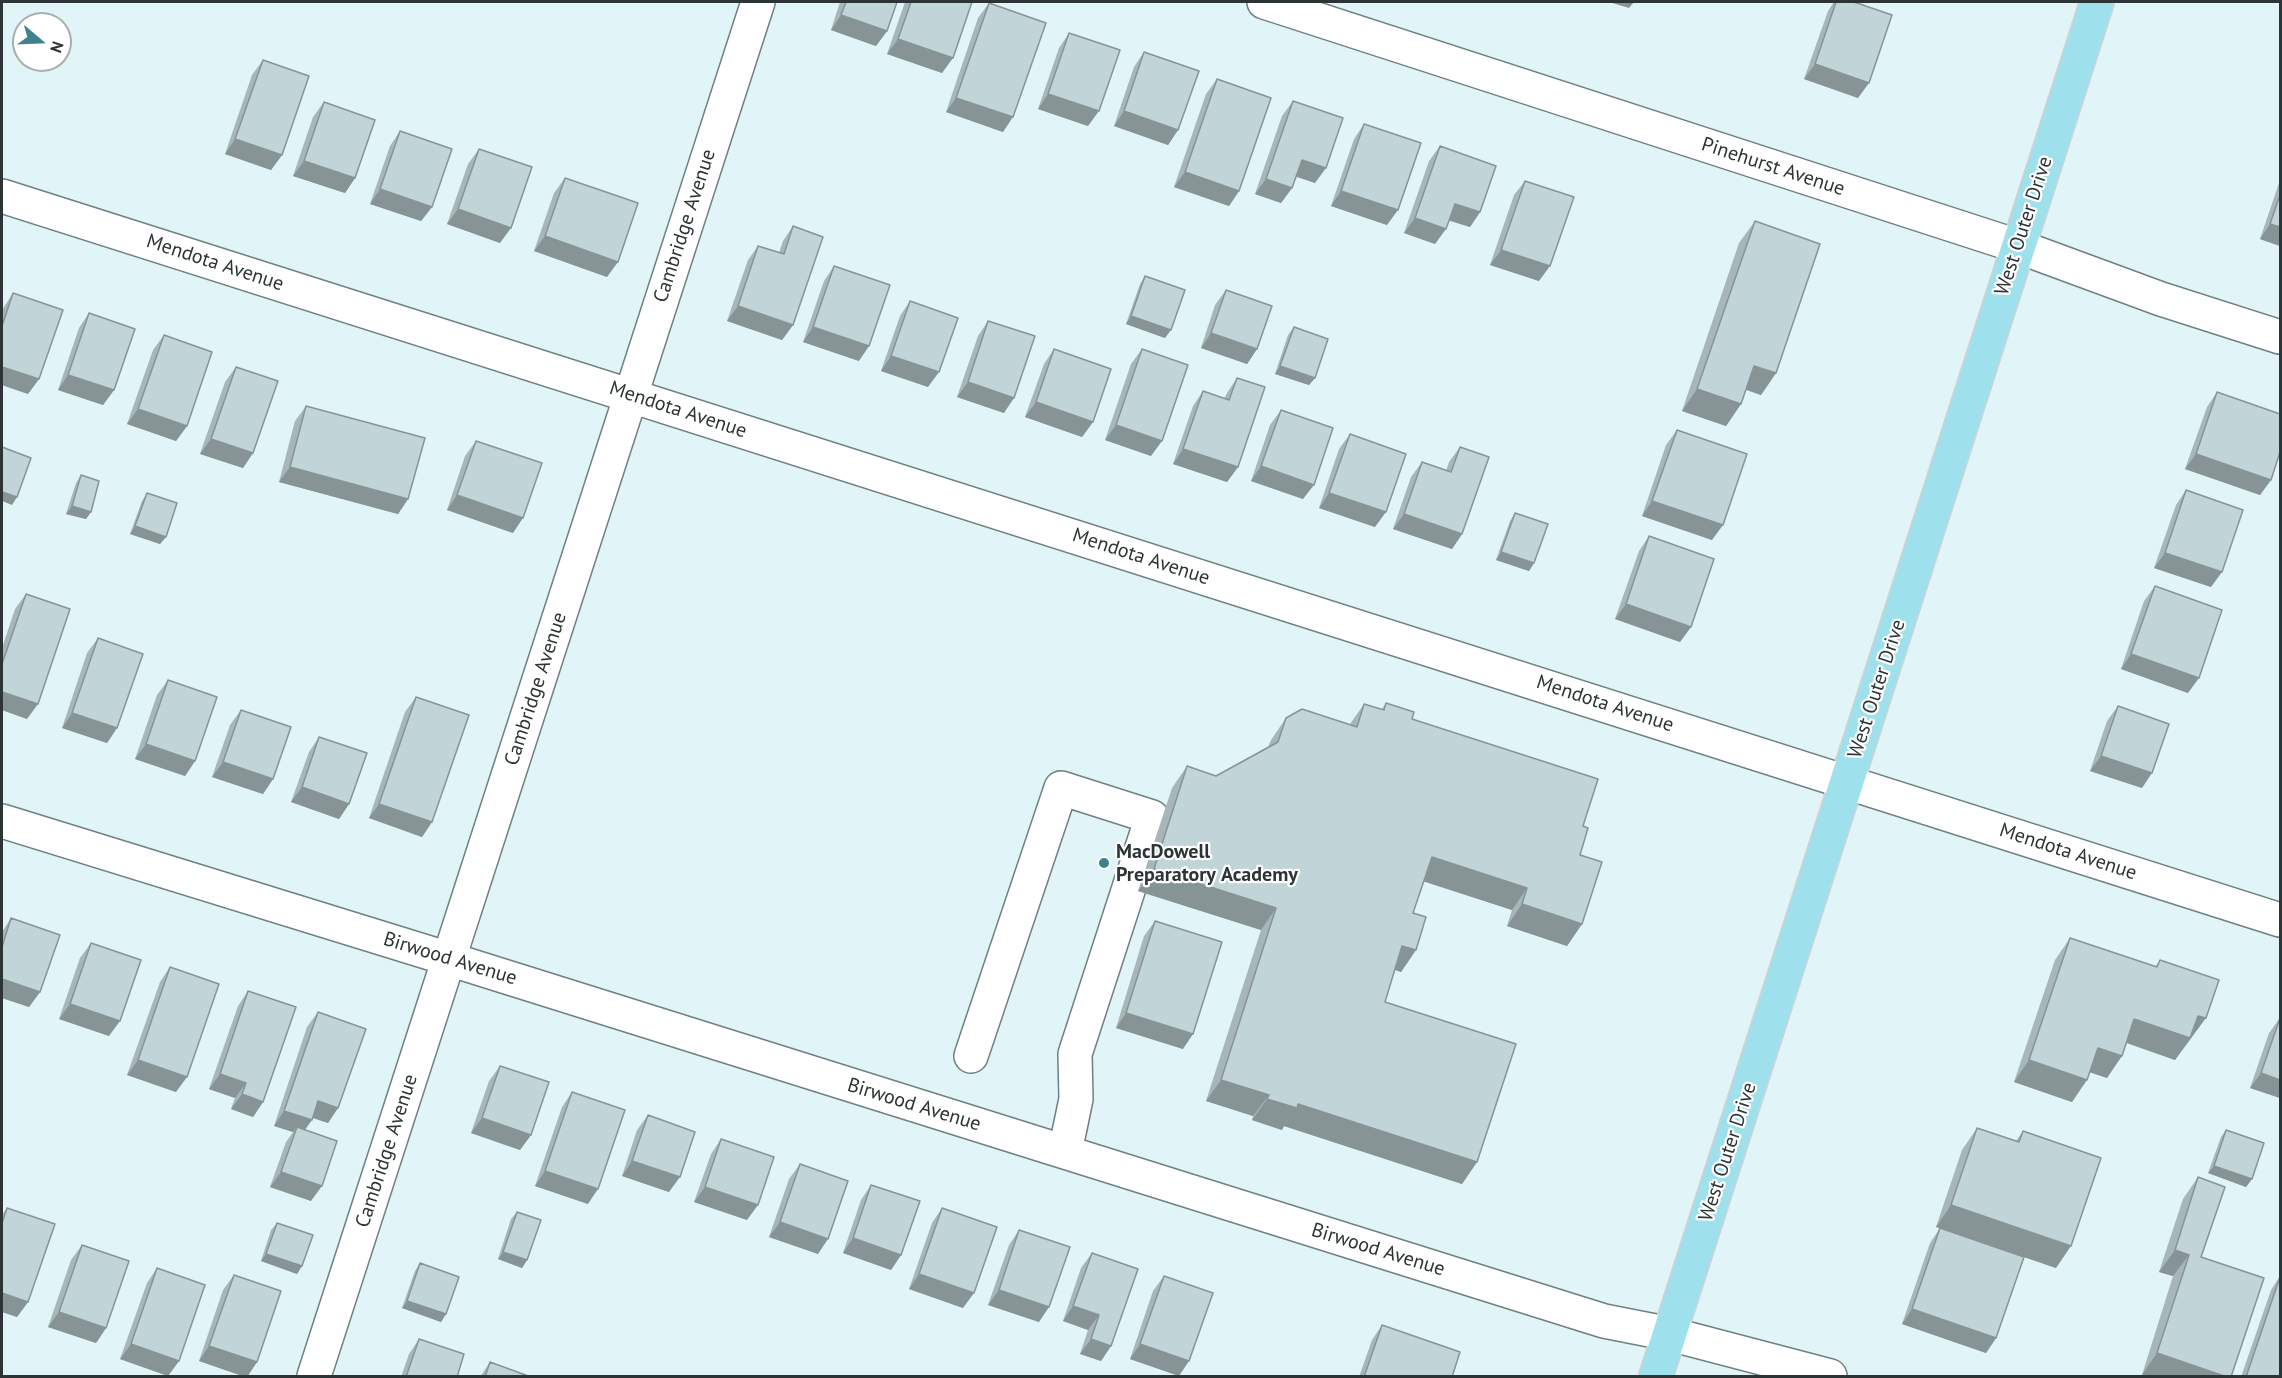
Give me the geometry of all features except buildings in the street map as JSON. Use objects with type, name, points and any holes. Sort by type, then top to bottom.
[{"type":"main road","name":"West Outer Drive","points":[[1656,1377],[2097,2]]},
{"type":"street","name":"Cambridge Avenue","points":[[314,1377],[758,2]]},
{"type":"street","name":"Pinehurst Avenue","points":[[1264,2],[2018,246],[2161,298],[2280,337]]},
{"type":"street","name":"Mendota Avenue","points":[[2,196],[2280,920]]},
{"type":"street","points":[[971,1056],[1060,788],[1152,817],[1075,1054],[1076,1099],[1065,1152]]},
{"type":"street","name":"Birwood Avenue","points":[[2,821],[1604,1321],[1670,1334],[1830,1377]]},
{"type":"place","name":"MacDowell Preparatory Academy","points":[[1104,863]]}]
